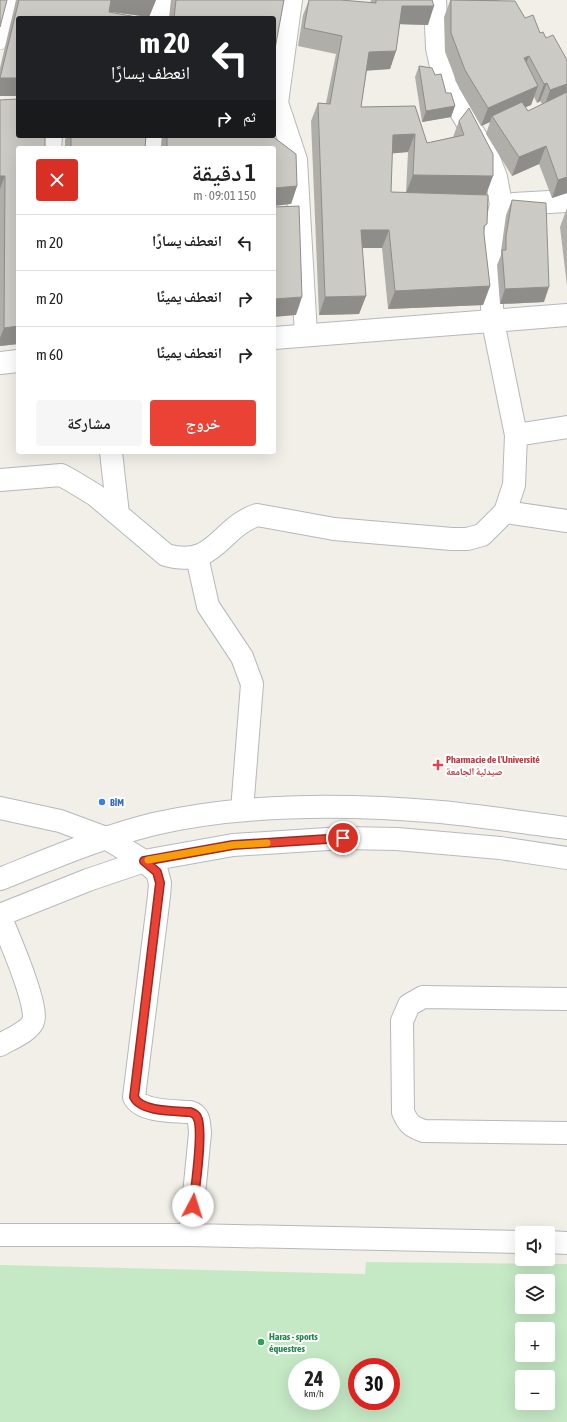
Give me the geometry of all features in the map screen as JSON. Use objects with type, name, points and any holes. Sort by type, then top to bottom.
[{"type":"street","points":[[159,16],[160,0]]},
{"type":"street","points":[[291,0],[277,103],[296,160],[306,335]]},
{"type":"street","points":[[0,480],[61,475],[83,486],[166,555],[180,559],[197,557],[214,548],[245,520],[257,515],[334,529],[467,539],[482,535],[505,512],[514,485],[516,435],[492,322],[489,261],[501,204],[496,177],[489,159],[445,85],[437,48],[435,0]]},
{"type":"street","points":[[276,147],[296,160]]},
{"type":"street","points":[[478,204],[567,201]]},
{"type":"street","points":[[276,338],[567,315]]},
{"type":"street","points":[[0,363],[16,361]]},
{"type":"street","points":[[516,435],[567,428]]},
{"type":"street","points":[[111,454],[118,514]]},
{"type":"street","points":[[505,512],[567,521]]},
{"type":"street","points":[[197,557],[208,606],[242,657],[252,684],[242,810]]},
{"type":"street","points":[[0,879],[106,838],[155,824],[242,810],[342,807],[390,809],[442,812],[567,828]]},
{"type":"street","points":[[0,808],[60,821],[106,838],[144,861],[157,872],[160,883],[134,1097],[136,1102],[144,1107],[190,1112],[198,1119],[200,1133],[190,1235]]},
{"type":"street","points":[[0,1045],[28,1028],[34,1021],[34,1011],[22,972],[0,916],[88,880],[144,861],[233,845],[343,838],[397,839],[500,848],[567,858]]},
{"type":"street","points":[[567,999],[423,997],[409,1005],[402,1021],[403,1112],[406,1121],[412,1127],[424,1131],[567,1134]]},
{"type":"street","points":[[0,1235],[190,1235],[515,1242]]},
{"type":"street","points":[[555,1242],[567,1243]]},
{"type":"lane","points":[[0,43],[11,0]]},
{"type":"green space","name":"Haras - sports équestres","points":[[366,1262],[515,1263],[515,1266],[555,1266],[555,1264],[567,1264],[567,1422],[0,1422],[0,1265],[365,1274]]},
{"type":"building","points":[[0,0],[7,0],[0,27]]},
{"type":"building","points":[[19,0],[111,0],[109,12],[131,16],[16,16],[16,78],[0,78]]},
{"type":"building","points":[[176,0],[284,0],[276,43],[276,16],[174,16]]},
{"type":"building","points":[[309,0],[341,0],[376,3],[376,0],[432,0],[434,6],[402,6],[396,51],[369,52],[361,107],[415,106],[427,143],[464,135],[459,121],[469,108],[493,154],[493,176],[413,175],[415,134],[393,135],[391,192],[488,195],[487,224],[484,226],[484,234],[490,286],[395,291],[389,230],[361,230],[366,296],[325,297],[318,103],[330,104],[342,36],[304,28]]},
{"type":"building","points":[[451,0],[515,1],[525,18],[533,15],[540,33],[543,32],[546,38],[553,35],[567,60],[567,84],[550,90],[547,83],[544,84],[529,56],[524,58],[538,86],[488,108],[465,70],[451,33]]},
{"type":"building","points":[[419,66],[432,68],[435,75],[441,74],[446,93],[451,93],[455,106],[426,111]]},
{"type":"building","points":[[567,92],[567,177],[558,180],[546,146],[519,157],[492,116],[522,102],[528,111]]},
{"type":"building","points":[[16,99],[16,138],[45,138],[45,146],[16,146],[16,326],[4,328],[5,176],[0,176],[0,100]]},
{"type":"building","points":[[71,138],[146,138],[145,146],[71,146]]},
{"type":"building","points":[[167,138],[275,138],[296,154],[297,186],[276,188],[276,146],[167,146]]},
{"type":"building","points":[[512,200],[546,203],[549,287],[505,289],[502,250],[506,250],[506,236]]},
{"type":"building","points":[[299,206],[302,297],[276,299],[276,207]]},
{"type":"slow traffic","points":[[148,860],[233,845],[267,843]]},
{"type":"place","name":"Pharmacie de l'Université صيدلية الجامعة","points":[[438,765]]},
{"type":"place","name":"BİM","points":[[102,802]]},
{"type":"place","name":"Haras - sports équestres","points":[[261,1342]]},
{"type":"route","points":[[193,1206],[200,1133],[198,1119],[190,1112],[141,1106],[136,1102],[134,1097],[160,883],[157,872],[144,861],[233,845],[343,838]]}]
